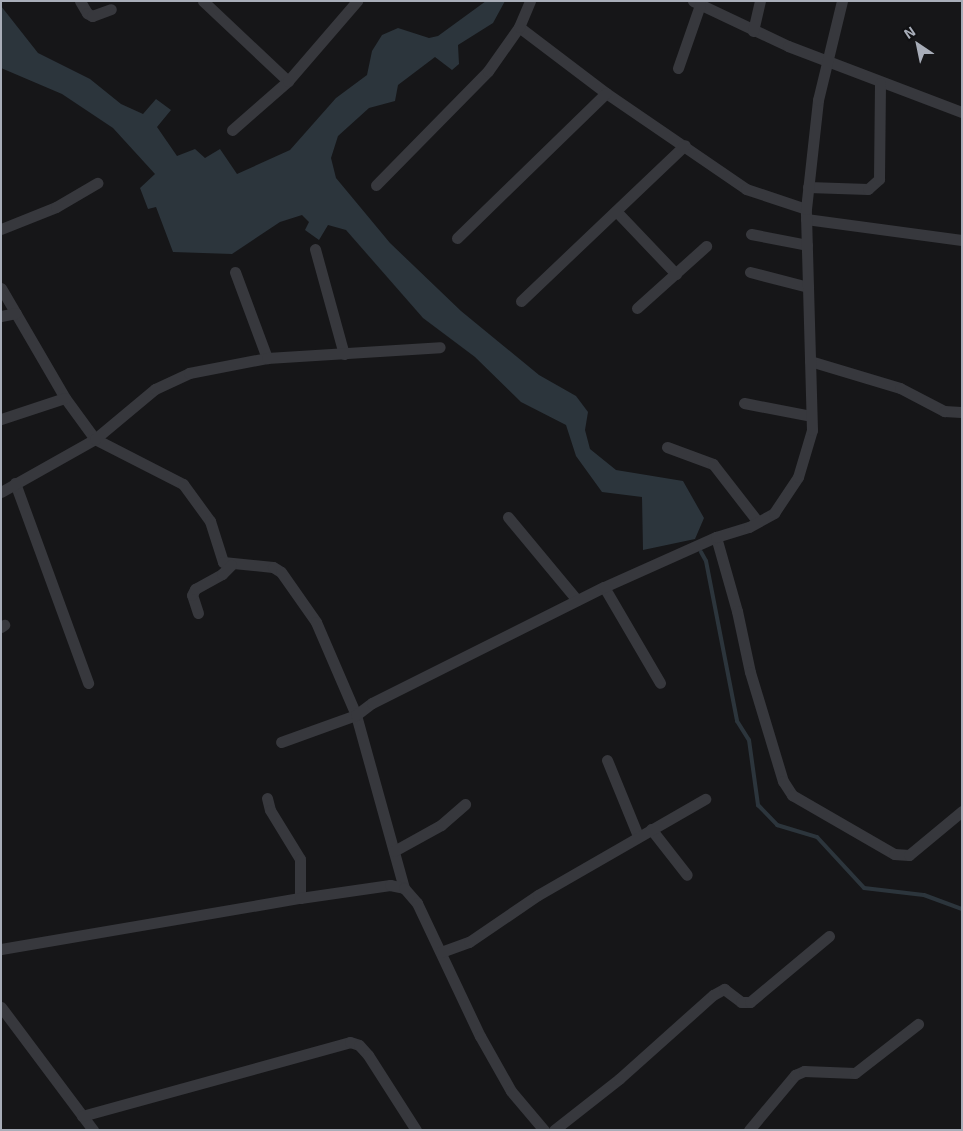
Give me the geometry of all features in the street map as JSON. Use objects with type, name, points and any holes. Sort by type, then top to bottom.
[{"type":"street","points":[[80,1],[87,13],[92,16],[111,9]]},
{"type":"street","points":[[203,1],[288,81]]},
{"type":"street","points":[[232,130],[288,81],[357,1]]},
{"type":"street","points":[[376,185],[488,71],[519,27],[530,1]]},
{"type":"street","points":[[753,31],[760,1]]},
{"type":"street","points":[[281,742],[356,715],[372,703],[577,600],[716,537],[758,522],[774,513],[798,477],[812,430],[806,214],[814,126],[826,59],[842,1]]},
{"type":"street","points":[[678,68],[696,3],[753,31],[826,59],[880,83],[962,112]]},
{"type":"street","points":[[519,27],[606,93],[686,145],[746,189],[806,214],[962,240]]},
{"type":"street","points":[[808,187],[868,190],[879,179],[880,83]]},
{"type":"street","points":[[457,238],[606,93]]},
{"type":"street","points":[[521,301],[686,145]]},
{"type":"street","points":[[1,229],[56,207],[97,183]]},
{"type":"street","points":[[616,211],[676,274]]},
{"type":"street","points":[[751,234],[807,245]]},
{"type":"street","points":[[638,308],[706,246]]},
{"type":"street","points":[[315,249],[344,354]]},
{"type":"street","points":[[236,272],[267,358]]},
{"type":"street","points":[[750,272],[808,287]]},
{"type":"street","points":[[1,288],[65,398],[95,439],[183,484],[210,520],[218,556],[231,565],[272,567],[281,572],[316,622],[356,715],[404,888],[417,903],[480,1036],[511,1091],[544,1130]]},
{"type":"street","points":[[1,316],[16,313]]},
{"type":"street","points":[[1,492],[95,439],[155,389],[189,373],[267,358],[440,347]]},
{"type":"street","points":[[810,361],[900,388],[944,412],[961,412]]},
{"type":"street","points":[[1,419],[65,398]]},
{"type":"street","points":[[744,403],[811,416]]},
{"type":"street","points":[[667,447],[713,464],[758,522]]},
{"type":"street","points":[[15,484],[88,683]]},
{"type":"street","points":[[508,517],[577,600]]},
{"type":"street","points":[[716,537],[737,611],[750,672],[782,781],[792,795],[894,854],[909,855],[962,812]]},
{"type":"street","points":[[198,613],[192,595],[195,589],[222,574],[231,565]]},
{"type":"street","points":[[604,587],[660,684]]},
{"type":"street","points":[[607,760],[638,836]]},
{"type":"street","points":[[267,798],[270,810],[300,859],[300,898]]},
{"type":"street","points":[[441,952],[469,942],[538,895],[705,799]]},
{"type":"street","points":[[394,851],[441,825],[465,804]]},
{"type":"street","points":[[651,829],[687,875]]},
{"type":"street","points":[[1,949],[300,898],[390,885],[404,888]]},
{"type":"street","points":[[554,1130],[619,1080],[713,995],[724,989],[741,1002],[750,1002],[829,936]]},
{"type":"street","points":[[1,1007],[93,1130]]},
{"type":"street","points":[[749,1130],[795,1075],[804,1071],[854,1073],[918,1024]]},
{"type":"street","points":[[82,1116],[350,1042],[359,1045],[368,1055],[416,1130]]},
{"type":"shaded area","points":[[486,1],[505,1],[493,23],[458,45],[459,64],[452,70],[435,57],[398,85],[395,101],[369,108],[338,136],[331,158],[336,178],[390,243],[461,311],[539,375],[576,396],[588,412],[585,430],[590,449],[616,470],[683,481],[704,518],[695,539],[643,550],[642,497],[602,492],[576,456],[566,425],[521,402],[475,357],[423,318],[346,230],[328,225],[319,240],[305,230],[309,222],[302,215],[280,222],[232,254],[173,252],[156,207],[148,209],[140,188],[155,174],[113,128],[62,94],[1,68],[1,6],[38,53],[90,79],[121,104],[143,114],[156,99],[171,110],[157,127],[177,156],[195,149],[205,158],[220,149],[237,174],[290,150],[336,98],[367,75],[372,51],[382,35],[398,28],[429,38],[438,36]]},
{"type":"waterway","points":[[701,552],[706,561],[737,721],[749,740],[758,805],[777,825],[817,837],[864,888],[924,895],[962,909]]}]
